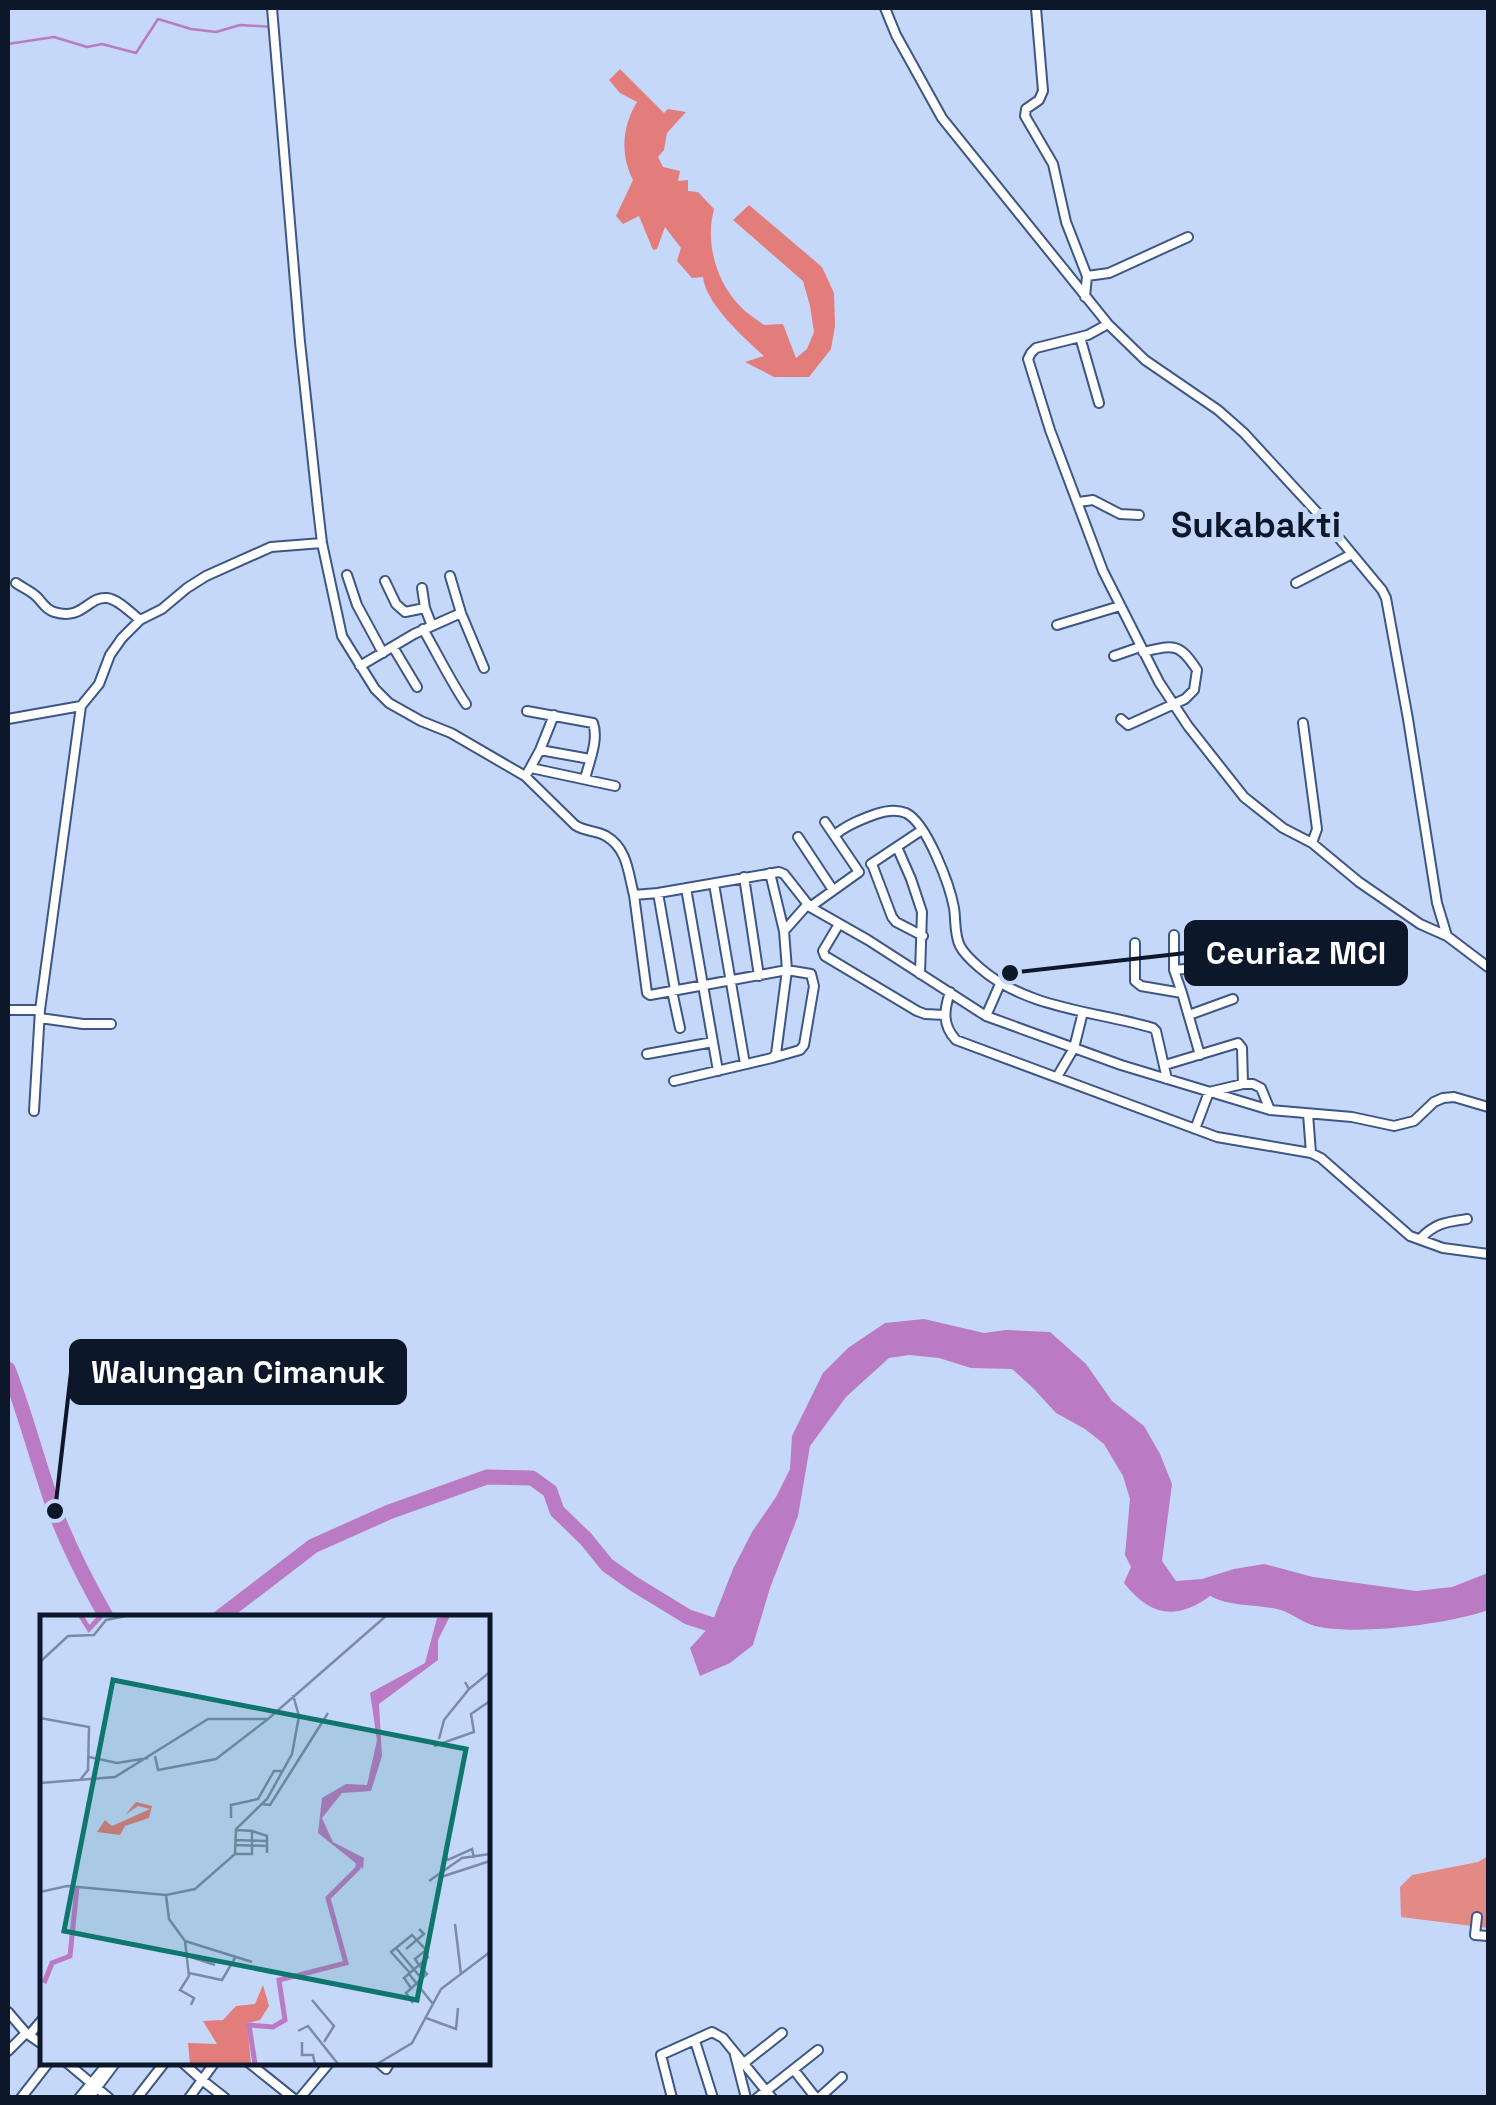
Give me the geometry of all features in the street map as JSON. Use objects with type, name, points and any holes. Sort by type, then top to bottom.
[{"type":"street","points":[[272,8],[298,324],[322,543],[342,636],[375,689],[389,703],[421,721],[528,772],[615,786]]},
{"type":"street","points":[[885,8],[942,118],[1108,324],[1145,360],[1218,410],[1244,433],[1382,590],[1408,719],[1437,903],[1447,936]]},
{"type":"street","points":[[1036,8],[1044,91],[1025,116],[1052,164],[1066,222],[1087,276],[1085,297]]},
{"type":"street","points":[[1087,276],[1109,273],[1188,237]]},
{"type":"street","points":[[1108,324],[1080,337],[1036,348],[1028,359],[1103,571],[1141,649],[1173,703],[1244,796],[1359,882],[1420,924],[1447,936],[1488,967]]},
{"type":"street","points":[[1080,337],[1098,402]]},
{"type":"street","points":[[1079,502],[1093,500],[1120,514],[1139,515]]},
{"type":"street","points":[[34,1111],[40,1014],[80,706],[99,684],[116,646],[140,620],[162,610],[196,582],[270,547],[322,543]]},
{"type":"street","points":[[1296,583],[1352,554]]},
{"type":"street","points":[[347,576],[357,605],[418,687]]},
{"type":"street","points":[[450,576],[484,668]]},
{"type":"street","points":[[385,581],[396,604],[405,612],[426,608]]},
{"type":"street","points":[[16,583],[50,611],[81,612],[106,598],[140,620]]},
{"type":"street","points":[[422,588],[427,627],[447,676],[466,704]]},
{"type":"street","points":[[1057,625],[1120,606]]},
{"type":"street","points":[[360,666],[427,627],[461,613]]},
{"type":"street","points":[[1114,656],[1173,646],[1197,670],[1191,694],[1128,725],[1120,719]]},
{"type":"street","points":[[8,719],[80,706]]},
{"type":"street","points":[[527,711],[593,724],[596,730],[585,780]]},
{"type":"street","points":[[528,772],[554,714]]},
{"type":"street","points":[[1303,722],[1316,814],[1312,844]]},
{"type":"street","points":[[540,750],[590,759]]},
{"type":"street","points":[[528,772],[575,825],[583,831],[603,834],[624,854],[634,894],[647,993],[787,970],[814,978],[807,1039],[800,1050],[674,1081]]},
{"type":"street","points":[[835,835],[883,812],[904,813],[914,819],[951,894],[961,950],[1000,984],[1038,1000],[1153,1028],[1167,1079]]},
{"type":"street","points":[[825,822],[860,872]]},
{"type":"street","points":[[784,931],[809,906],[922,830]]},
{"type":"street","points":[[798,838],[832,890]]},
{"type":"street","points":[[897,848],[920,901],[920,974]]},
{"type":"street","points":[[872,864],[892,917],[922,936]]},
{"type":"street","points":[[770,873],[784,931],[787,970],[776,1054],[772,1058]]},
{"type":"street","points":[[634,894],[784,874],[809,906],[986,1016],[1121,1066],[1270,1110],[1394,1126],[1414,1122],[1434,1102],[1444,1098],[1488,1107]]},
{"type":"street","points":[[744,878],[759,976]]},
{"type":"street","points":[[714,884],[745,1064]]},
{"type":"street","points":[[686,888],[718,1071]]},
{"type":"street","points":[[658,893],[680,1028]]},
{"type":"street","points":[[839,924],[823,950],[824,956],[916,1012],[945,1015]]},
{"type":"street","points":[[1174,935],[1174,970],[1200,1055]]},
{"type":"street","points":[[1135,943],[1134,979],[1138,984],[1182,993]]},
{"type":"street","points":[[1174,970],[1208,967]]},
{"type":"street","points":[[986,1016],[1000,984]]},
{"type":"street","points":[[950,992],[945,1015],[956,1040],[1217,1137],[1311,1153],[1410,1236],[1442,1248],[1488,1254]]},
{"type":"street","points":[[1188,1015],[1233,999]]},
{"type":"street","points":[[8,1010],[83,1024],[111,1024]]},
{"type":"street","points":[[1056,1077],[1074,1048],[1083,1012]]},
{"type":"street","points":[[646,1054],[713,1042]]},
{"type":"street","points":[[1165,1066],[1238,1043],[1242,1048],[1243,1084]]},
{"type":"street","points":[[1209,1092],[1253,1084],[1261,1088],[1270,1110]]},
{"type":"street","points":[[1194,1128],[1209,1092]]},
{"type":"street","points":[[1308,1114],[1311,1153]]},
{"type":"street","points":[[1420,1239],[1430,1228],[1467,1219]]},
{"type":"street","points":[[1477,1917],[1475,1935],[1488,1936]]},
{"type":"street","points":[[8,2012],[40,2043]]},
{"type":"street","points":[[8,2051],[40,2022]]},
{"type":"street","points":[[672,2098],[661,2055],[712,2032],[734,2051],[770,2094]]},
{"type":"street","points":[[744,2063],[782,2033]]},
{"type":"street","points":[[694,2041],[713,2098]]},
{"type":"street","points":[[757,2098],[770,2094],[818,2050]]},
{"type":"street","points":[[734,2051],[746,2098]]},
{"type":"street","points":[[20,2098],[47,2065]]},
{"type":"street","points":[[70,2065],[109,2098]]},
{"type":"street","points":[[89,2098],[106,2065]]},
{"type":"street","points":[[80,2098],[113,2065]]},
{"type":"street","points":[[137,2098],[163,2065]]},
{"type":"street","points":[[185,2065],[225,2098]]},
{"type":"street","points":[[188,2098],[214,2065]]},
{"type":"street","points":[[252,2065],[297,2098],[323,2065]]},
{"type":"street","points":[[794,2070],[818,2098],[842,2077]]},
{"type":"street","points":[[275,2098],[282,2089]]},
{"type":"shaded area","points":[[620,69],[664,113],[668,109],[686,112],[667,133],[664,150],[658,157],[663,167],[680,171],[678,181],[688,180],[688,191],[698,192],[714,209],[712,248],[724,285],[745,311],[764,325],[783,324],[796,358],[807,349],[814,332],[803,281],[733,220],[749,205],[822,267],[834,293],[835,326],[831,349],[809,377],[774,377],[745,362],[764,356],[718,309],[703,277],[692,278],[677,261],[681,248],[665,227],[657,249],[653,250],[639,216],[623,224],[616,216],[633,180],[624,141],[637,102],[620,93],[609,80]]},
{"type":"shaded area","points":[[924,1319],[984,1333],[1050,1332],[1086,1364],[1112,1401],[1144,1426],[1160,1454],[1172,1484],[1162,1561],[1176,1581],[1264,1564],[1313,1577],[1416,1591],[1452,1587],[1488,1573],[1488,1610],[1429,1624],[1358,1630],[1314,1626],[1282,1611],[1210,1596],[1175,1612],[1154,1608],[1124,1583],[1131,1567],[1125,1555],[1130,1499],[1123,1476],[1104,1444],[1056,1413],[1012,1369],[971,1368],[939,1358],[909,1355],[889,1358],[846,1397],[810,1446],[798,1516],[753,1645],[730,1663],[700,1676],[690,1648],[711,1625],[733,1569],[790,1469],[792,1436],[823,1373],[848,1348],[885,1323]]},
{"type":"shaded area","points":[[1488,1856],[1488,1928],[1401,1917],[1400,1887],[1412,1875],[1478,1862]]},
{"type":"waterway","points":[[8,44],[54,37],[87,47],[102,44],[136,53],[158,19],[216,32],[240,25],[273,27]]},
{"type":"waterway","points":[[8,1369],[60,1525],[105,1615]]},
{"type":"waterway","points":[[223,1615],[313,1546],[389,1512],[487,1477],[532,1478],[550,1491],[557,1511],[607,1565],[688,1617],[727,1627]]},
{"type":"place","name":"Ceuriaz MCI","points":[[1010,973]]},
{"type":"place","name":"Walungan Cimanuk","points":[[55,1511]]},
{"type":"district","name":"Sukabakti","points":[[1256,525]]}]
